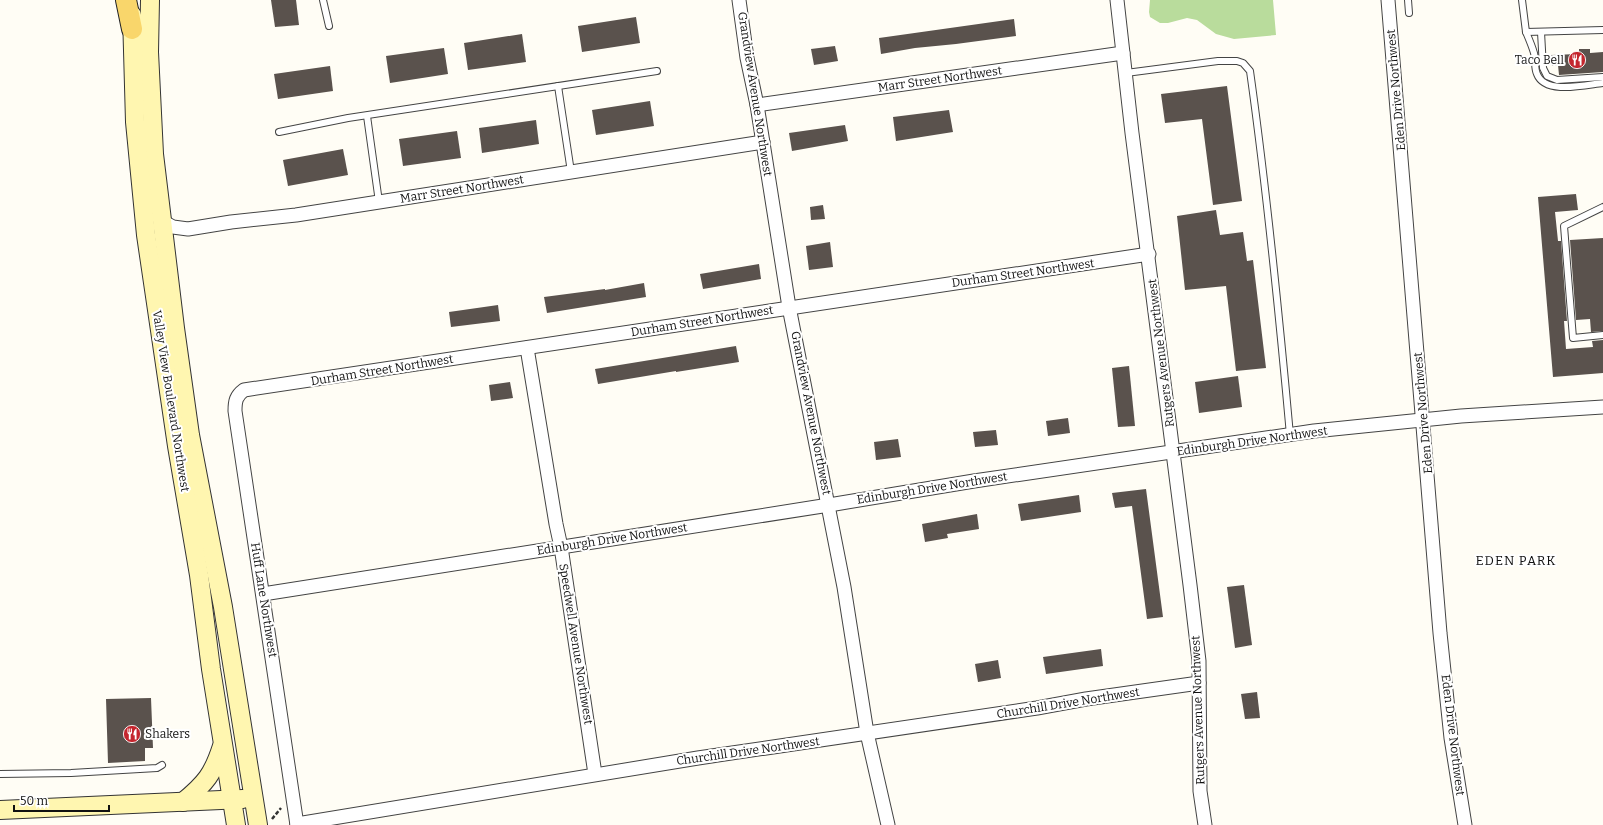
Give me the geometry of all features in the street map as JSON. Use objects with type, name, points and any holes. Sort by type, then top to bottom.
[{"type":"main road","points":[[126,0],[132,29]]},
{"type":"main road","name":"Valley View Boulevard Northwest","points":[[133,0],[132,29],[135,122],[146,235],[176,438],[199,575],[222,745],[236,825]]},
{"type":"main road","name":"Valley View Boulevard Northwest","points":[[150,0],[149,52],[152,125],[162,221],[190,435],[223,607],[258,825]]},
{"type":"main road","points":[[183,802],[199,789],[207,780],[215,766],[222,745]]},
{"type":"main road","points":[[0,810],[253,798]]},
{"type":"street","name":"Grandview Avenue Northwest","points":[[740,0],[747,58],[757,105],[789,308],[829,505],[868,733],[888,825]]},
{"type":"street","name":"Rutgers Avenue Northwest","points":[[1117,0],[1132,133],[1199,661],[1200,791],[1205,825]]},
{"type":"street","name":"Eden Drive Northwest","points":[[1388,0],[1450,730],[1465,825]]},
{"type":"street","name":"Marr Street Northwest","points":[[757,105],[1123,53]]},
{"type":"street","name":"Marr Street Northwest","points":[[162,221],[173,227],[188,229],[231,222],[296,215],[763,142]]},
{"type":"street","name":"Durham Street Northwest","points":[[256,389],[1148,254]]},
{"type":"street","name":"Speedwell Avenue Northwest","points":[[527,348],[561,547],[595,774]]},
{"type":"street","name":"Huff Lane Northwest","points":[[256,389],[244,390],[238,395],[235,401],[235,411],[297,824]]},
{"type":"street","name":"Edinburgh Drive Northwest","points":[[263,594],[974,481],[1290,435],[1423,419],[1603,407]]},
{"type":"street","name":"Churchill Drive Northwest","points":[[297,824],[595,774],[1199,683]]},
{"type":"lane","points":[[323,0],[329,26]]},
{"type":"lane","points":[[1408,0],[1409,13]]},
{"type":"lane","points":[[1522,0],[1526,32],[1534,54],[1536,72],[1539,79],[1550,87],[1603,83]]},
{"type":"lane","points":[[1526,32],[1603,30]]},
{"type":"lane","points":[[1541,32],[1543,68],[1547,76],[1557,80],[1603,77]]},
{"type":"lane","points":[[1126,72],[1237,60],[1243,63],[1250,71],[1281,332],[1290,435]]},
{"type":"lane","points":[[279,132],[367,116],[657,71]]},
{"type":"lane","points":[[558,86],[571,172]]},
{"type":"lane","points":[[367,116],[379,202]]},
{"type":"lane","points":[[1603,207],[1564,226],[1573,338],[1603,335]]},
{"type":"lane","points":[[0,774],[75,773],[157,768],[162,765]]},
{"type":"path","points":[[258,825],[268,823],[284,804],[294,803]]},
{"type":"green space","points":[[1150,0],[1273,0],[1276,35],[1234,39],[1216,34],[1197,20],[1187,18],[1168,23],[1160,23],[1150,17]]},
{"type":"building","points":[[271,0],[296,0],[299,25],[275,27]]},
{"type":"building","points":[[636,17],[640,43],[582,52],[578,26]]},
{"type":"building","points":[[1014,19],[1016,36],[915,48],[881,54],[879,38]]},
{"type":"building","points":[[522,34],[526,62],[468,70],[464,43]]},
{"type":"building","points":[[835,46],[838,61],[814,65],[811,49]]},
{"type":"building","points":[[444,48],[448,74],[390,83],[386,56]]},
{"type":"building","name":"Taco Bell","points":[[1579,49],[1590,49],[1590,53],[1603,52],[1603,72],[1559,75],[1558,65],[1552,66],[1551,55],[1579,54]]},
{"type":"building","points":[[330,66],[333,91],[278,99],[274,74]]},
{"type":"building","points":[[1227,86],[1242,201],[1213,205],[1202,119],[1165,123],[1161,94]]},
{"type":"building","points":[[650,101],[654,126],[596,135],[592,110]]},
{"type":"building","points":[[949,110],[953,132],[896,141],[893,117]]},
{"type":"building","points":[[536,120],[539,144],[482,153],[479,128]]},
{"type":"building","points":[[845,125],[848,141],[792,151],[789,133]]},
{"type":"building","points":[[457,131],[461,158],[403,166],[399,139]]},
{"type":"building","points":[[343,149],[348,175],[288,186],[283,160]]},
{"type":"building","points":[[1576,194],[1578,210],[1555,212],[1558,241],[1561,241],[1567,321],[1564,321],[1566,349],[1593,347],[1592,341],[1603,340],[1603,373],[1553,377],[1538,197]]},
{"type":"building","points":[[823,205],[825,219],[811,220],[810,207]]},
{"type":"building","points":[[1216,210],[1220,235],[1243,232],[1247,261],[1253,260],[1266,368],[1236,371],[1226,286],[1185,290],[1177,216]]},
{"type":"building","points":[[1603,238],[1603,331],[1591,332],[1590,319],[1576,320],[1570,240]]},
{"type":"building","points":[[830,242],[833,267],[809,270],[806,246]]},
{"type":"building","points":[[759,264],[761,279],[703,289],[700,274]]},
{"type":"building","points":[[644,283],[646,297],[547,313],[544,297],[605,290]]},
{"type":"building","points":[[498,305],[500,321],[451,327],[449,312]]},
{"type":"building","points":[[736,346],[739,362],[598,384],[595,369]]},
{"type":"building","points":[[1129,366],[1135,426],[1118,427],[1112,368]]},
{"type":"building","points":[[1238,376],[1242,407],[1199,413],[1195,382]]},
{"type":"building","points":[[510,382],[513,398],[491,401],[489,385]]},
{"type":"building","points":[[1068,418],[1070,433],[1048,436],[1046,421]]},
{"type":"building","points":[[996,430],[998,445],[975,447],[973,432]]},
{"type":"building","points":[[898,439],[901,457],[876,460],[874,442]]},
{"type":"building","points":[[1146,489],[1163,617],[1147,619],[1132,506],[1115,508],[1112,493]]},
{"type":"building","points":[[1079,495],[1081,512],[1021,521],[1018,504]]},
{"type":"building","points":[[977,514],[979,529],[947,534],[948,538],[925,542],[922,524]]},
{"type":"building","points":[[1244,585],[1252,645],[1235,648],[1227,587]]},
{"type":"building","points":[[1101,649],[1103,666],[1046,674],[1043,657]]},
{"type":"building","points":[[998,660],[1001,678],[978,682],[975,664]]},
{"type":"building","points":[[1257,692],[1260,718],[1245,719],[1241,694]]},
{"type":"building","points":[[151,698],[153,748],[145,748],[145,761],[108,763],[106,699]]},
{"type":"place","name":"Taco Bell","points":[[1577,60]]},
{"type":"place","name":"Shakers","points":[[132,734]]},
{"type":"district","name":"EDEN PARK","points":[[1516,560]]}]
